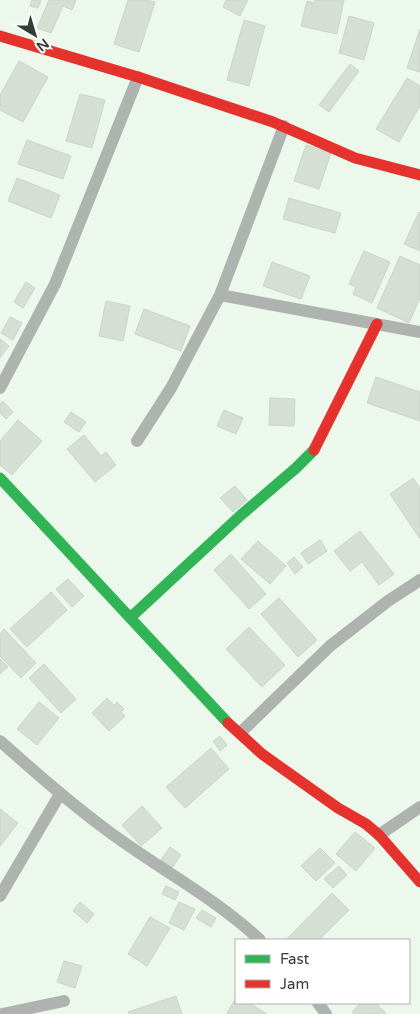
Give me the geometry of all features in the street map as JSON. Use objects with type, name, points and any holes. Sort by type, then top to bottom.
[{"type":"street","points":[[0,36],[138,77],[284,126],[355,158],[420,175]]},
{"type":"street","points":[[0,388],[55,284],[138,77]]},
{"type":"street","points":[[137,441],[171,388],[220,296],[284,126]]},
{"type":"street","points":[[220,296],[420,332]]},
{"type":"street","points":[[130,618],[277,483],[306,460],[317,446],[377,324]]},
{"type":"street","points":[[0,478],[221,716],[262,754],[338,808],[366,824],[379,835],[420,882]]},
{"type":"street","points":[[240,733],[330,646],[388,601],[420,580]]},
{"type":"street","points":[[0,741],[60,794],[109,832],[226,911],[259,939]]},
{"type":"street","points":[[0,896],[60,794]]},
{"type":"street","points":[[379,835],[420,808]]},
{"type":"street","points":[[2,1014],[64,1001]]},
{"type":"building","points":[[32,0],[41,0],[38,8],[30,6]]},
{"type":"building","points":[[49,0],[76,0],[72,10],[63,6],[51,33],[37,28]]},
{"type":"building","points":[[128,0],[155,2],[139,52],[114,44]]},
{"type":"building","points":[[226,0],[248,0],[240,16],[223,7]]},
{"type":"building","points":[[315,0],[344,0],[337,34],[301,26],[307,1],[314,3]]},
{"type":"building","points":[[349,16],[374,23],[364,60],[339,53]]},
{"type":"building","points":[[244,20],[265,26],[249,86],[227,80]]},
{"type":"building","points":[[420,29],[420,72],[407,68]]},
{"type":"building","points":[[19,61],[48,77],[23,122],[0,110],[0,95]]},
{"type":"building","points":[[350,64],[359,71],[329,112],[319,105]]},
{"type":"building","points":[[407,78],[420,86],[420,106],[399,142],[376,129]]},
{"type":"building","points":[[80,94],[105,100],[92,148],[66,141]]},
{"type":"building","points":[[27,140],[71,156],[63,179],[18,164]]},
{"type":"building","points":[[306,145],[331,153],[319,189],[294,181]]},
{"type":"building","points":[[17,178],[60,195],[51,218],[8,201]]},
{"type":"building","points":[[289,198],[341,213],[335,233],[283,219]]},
{"type":"building","points":[[420,213],[420,251],[404,244]]},
{"type":"building","points":[[364,251],[390,262],[372,303],[353,294],[356,287],[349,284]]},
{"type":"building","points":[[400,256],[420,265],[420,298],[409,323],[377,308]]},
{"type":"building","points":[[272,262],[310,276],[301,299],[263,286]]},
{"type":"building","points":[[26,282],[35,288],[23,308],[14,302]]},
{"type":"building","points":[[106,301],[130,306],[123,341],[99,336]]},
{"type":"building","points":[[144,309],[190,326],[181,351],[135,334]]},
{"type":"building","points":[[10,317],[22,323],[13,340],[1,333]]},
{"type":"building","points":[[0,339],[9,346],[0,358]]},
{"type":"building","points":[[376,377],[420,392],[420,421],[367,403]]},
{"type":"building","points":[[270,398],[295,399],[294,426],[269,425]]},
{"type":"building","points":[[3,401],[13,412],[6,419],[0,413],[0,404]]},
{"type":"building","points":[[224,410],[243,418],[236,434],[217,426]]},
{"type":"building","points":[[71,412],[86,422],[79,432],[64,422]]},
{"type":"building","points":[[18,420],[42,441],[12,475],[0,465],[0,441]]},
{"type":"building","points":[[84,435],[101,456],[106,452],[116,465],[95,482],[67,449]]},
{"type":"building","points":[[413,478],[420,488],[420,539],[390,494]]},
{"type":"building","points":[[235,486],[247,500],[233,512],[220,498]]},
{"type":"building","points":[[360,531],[394,574],[379,585],[362,562],[350,571],[334,551]]},
{"type":"building","points":[[320,540],[327,551],[308,564],[301,553]]},
{"type":"building","points":[[258,541],[286,566],[270,584],[241,559]]},
{"type":"building","points":[[231,554],[266,594],[249,609],[214,570]]},
{"type":"building","points":[[294,557],[303,567],[295,574],[287,563]]},
{"type":"building","points":[[68,579],[84,596],[72,607],[56,589]]},
{"type":"building","points":[[51,592],[67,610],[27,647],[10,629]]},
{"type":"building","points":[[279,598],[317,640],[298,657],[261,614]]},
{"type":"building","points":[[249,627],[285,665],[262,687],[226,649]]},
{"type":"building","points":[[4,629],[36,663],[21,678],[0,656],[0,634]]},
{"type":"building","points":[[0,659],[8,667],[0,674]]},
{"type":"building","points":[[44,664],[76,699],[61,713],[29,678]]},
{"type":"building","points":[[107,698],[114,705],[117,702],[124,709],[121,712],[125,716],[109,731],[92,713]]},
{"type":"building","points":[[39,702],[59,718],[37,745],[17,729]]},
{"type":"building","points":[[220,736],[227,745],[220,751],[213,741]]},
{"type":"building","points":[[211,748],[229,769],[185,808],[166,787]]},
{"type":"building","points":[[142,806],[162,828],[141,846],[122,825]]},
{"type":"building","points":[[0,809],[18,823],[0,846]]},
{"type":"building","points":[[355,832],[375,848],[356,871],[336,854]]},
{"type":"building","points":[[170,847],[181,855],[173,867],[161,860]]},
{"type":"building","points":[[320,848],[335,863],[316,881],[301,866]]},
{"type":"building","points":[[339,866],[347,875],[333,888],[324,879]]},
{"type":"building","points":[[166,886],[179,892],[175,900],[162,894]]},
{"type":"building","points":[[332,893],[349,910],[320,939],[287,939]]},
{"type":"building","points":[[80,902],[94,914],[87,923],[73,911]]},
{"type":"building","points":[[179,902],[195,909],[184,930],[169,923]]},
{"type":"building","points":[[202,910],[216,918],[211,927],[196,918]]},
{"type":"building","points":[[150,917],[170,928],[147,966],[128,954]]},
{"type":"building","points":[[64,961],[82,966],[75,988],[57,982]]},
{"type":"building","points":[[176,996],[182,1014],[129,1014],[128,1012]]},
{"type":"building","points":[[235,1000],[235,1004],[251,1004],[267,1014],[229,1014],[227,1013]]},
{"type":"building","points":[[360,1004],[376,1004],[386,1013],[355,1014],[352,1012]]},
{"type":"traffic: fast","points":[[130,618],[314,450]]},
{"type":"traffic: fast","points":[[0,478],[228,723]]},
{"type":"traffic: jam","points":[[0,36],[138,77],[273,122],[355,158],[420,175]]},
{"type":"traffic: jam","points":[[314,450],[377,324]]},
{"type":"traffic: jam","points":[[228,723],[262,754],[338,808],[366,824],[379,835],[420,882]]}]
